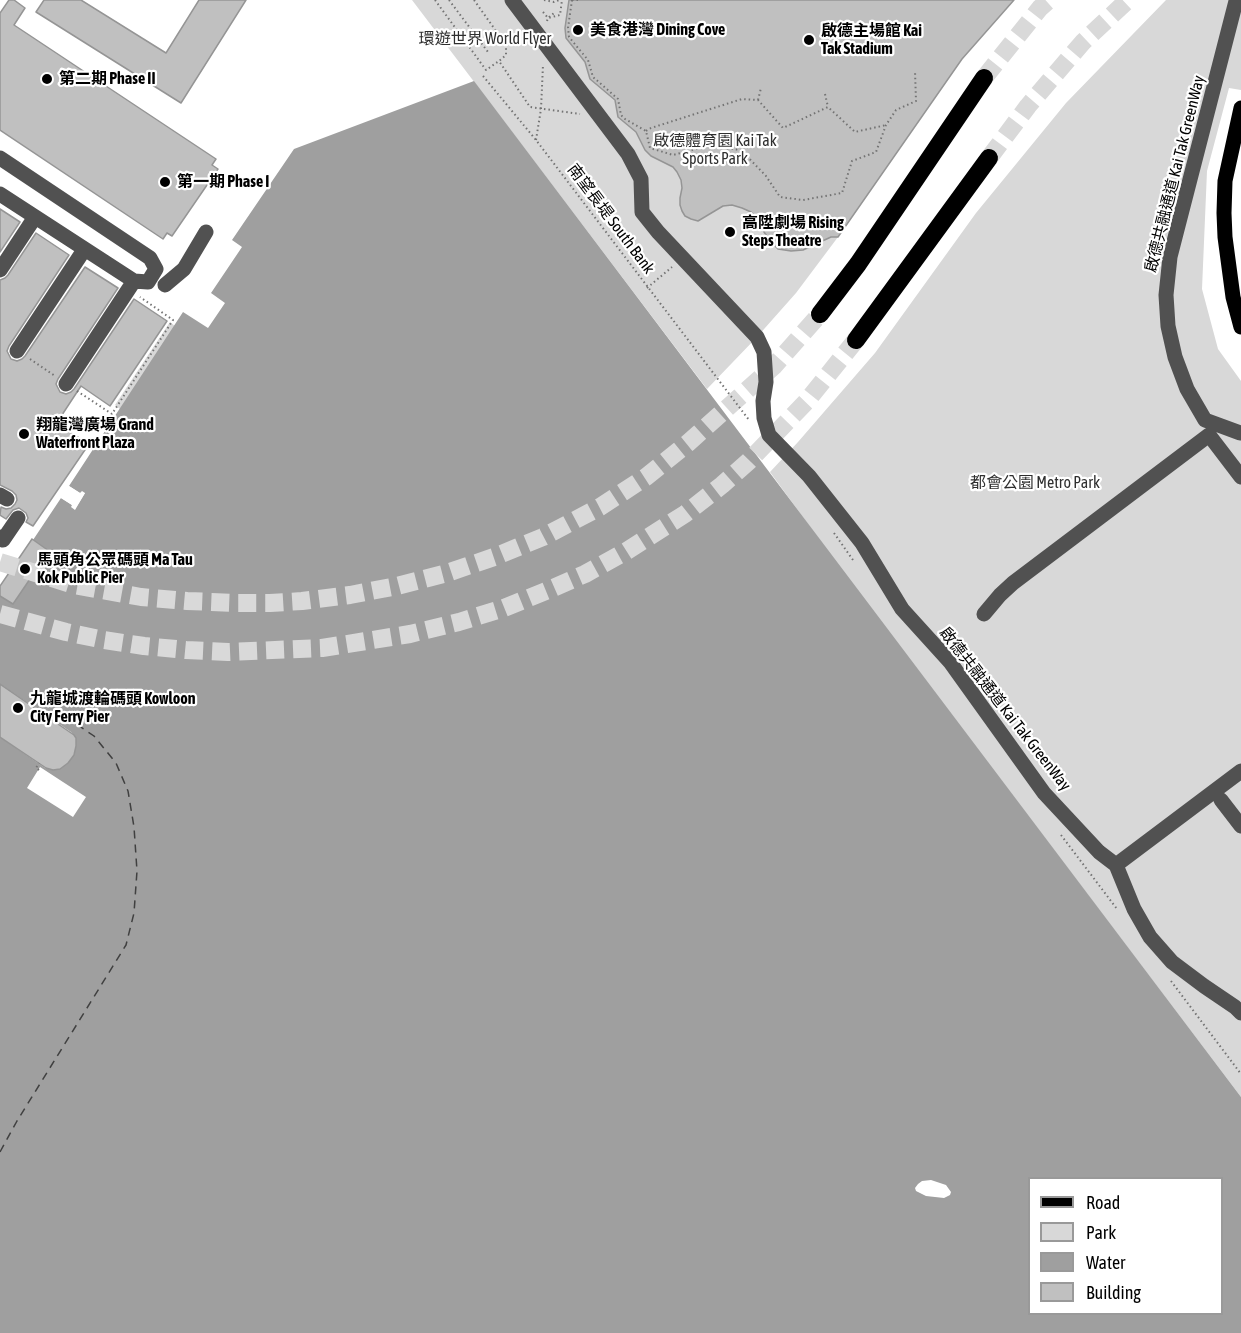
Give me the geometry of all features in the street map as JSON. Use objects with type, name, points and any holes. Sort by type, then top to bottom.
[{"type":"highway","points":[[820,314],[918,178],[948,129],[984,78]]},
{"type":"highway","points":[[856,340],[989,158]]},
{"type":"main road","points":[[1241,108],[1225,181],[1224,213],[1233,297],[1241,327]]},
{"type":"street","points":[[512,0],[628,154],[641,179],[642,212],[683,258]]},
{"type":"street","name":"啟德共融通道 Kai Tak GreenWay","points":[[1236,1],[1170,257],[1166,295],[1167,326],[1187,389],[1205,420],[1240,433]]},
{"type":"street","points":[[0,158],[150,258],[164,284]]},
{"type":"street","points":[[0,194],[134,281],[164,284],[184,269],[206,232]]},
{"type":"street","points":[[0,270],[35,217]]},
{"type":"street","points":[[17,351],[84,250]]},
{"type":"street","name":"啟德共融通道 Kai Tak GreenWay","points":[[683,258],[757,337],[764,352],[766,382],[763,401],[764,418],[769,435],[809,476],[862,543],[902,609],[950,662],[1044,793],[1099,852],[1116,865],[1134,909],[1150,937],[1172,962],[1235,1007],[1241,1014]]},
{"type":"street","points":[[66,384],[134,281]]},
{"type":"street","points":[[984,614],[1013,583],[1209,435],[1240,433]]},
{"type":"street","points":[[1209,435],[1241,477]]},
{"type":"street","points":[[0,537],[3,540],[18,518]]},
{"type":"street","points":[[1116,865],[1241,771]]},
{"type":"street","points":[[1221,800],[1241,826]]},
{"type":"path","points":[[435,0],[486,70],[507,55],[506,45],[474,0]]},
{"type":"path","points":[[449,0],[488,52]]},
{"type":"path","points":[[544,0],[554,2],[561,0],[560,15],[548,18]]},
{"type":"path","points":[[581,0],[572,0],[569,37],[588,60],[593,77],[618,99],[621,115],[646,131],[650,148],[673,155],[707,146],[741,150],[766,176],[780,197],[803,200],[842,193],[852,161],[876,152],[886,125],[896,110],[916,101],[915,71]]},
{"type":"path","points":[[543,12],[548,18]]},
{"type":"path","points":[[536,140],[541,109],[544,43],[548,18],[554,13]]},
{"type":"path","points":[[499,62],[530,107],[601,117]]},
{"type":"path","name":"南望長堤 South Bank","points":[[483,76],[536,140],[717,379]]},
{"type":"path","points":[[758,100],[761,88]]},
{"type":"path","points":[[825,94],[828,107],[855,132],[886,125]]},
{"type":"path","points":[[646,131],[742,99],[758,100],[783,128],[828,107]]},
{"type":"path","points":[[647,288],[683,258]]},
{"type":"path","points":[[112,414],[173,320]]},
{"type":"path","points":[[39,764],[36,768],[39,770]]},
{"type":"green space","name":"啟德體育園 Kai Tak Sports Park","points":[[412,0],[1014,0],[962,59],[838,237],[796,293],[707,389]]},
{"type":"green space","name":"都會公園 Metro Park","points":[[1166,0],[1241,0],[1241,90],[1229,88],[1207,171],[1202,289],[1218,349],[1241,381],[1241,1097],[770,472],[875,353],[976,213],[1066,103]]},
{"type":"green space","points":[[170,322],[175,326],[120,409],[115,405]]},
{"type":"water","points":[[474,81],[1241,1097],[1241,1333],[0,1333],[0,737],[45,768],[53,770],[60,769],[68,763],[76,746],[76,738],[71,732],[0,684],[0,596],[13,604],[49,551],[33,540],[61,498],[75,509],[85,493],[80,493],[69,486],[183,312],[208,328],[225,303],[211,293],[242,247],[232,240],[294,149]],"holes":[[[931,1180],[946,1185],[951,1192],[944,1198],[926,1196],[916,1191],[915,1188],[922,1181]]]},
{"type":"pier","points":[[69,486],[80,493],[82,491],[85,493],[75,510],[71,507],[72,505],[61,498],[63,495],[75,504],[80,496],[67,488]]},
{"type":"pier","points":[[40,767],[86,797],[73,817],[27,788]]},
{"type":"building","name":"第二期 Phase II","points":[[9,0],[14,0],[25,8],[14,25],[216,159],[212,165],[218,169],[172,236],[167,233],[163,239],[0,130],[0,13]]},
{"type":"building","points":[[44,0],[81,0],[166,53],[199,0],[246,0],[181,103],[36,12]]},
{"type":"building","points":[[569,0],[1014,0],[962,59],[838,237],[831,237],[803,250],[791,251],[778,249],[764,232],[763,222],[742,208],[732,205],[723,206],[698,221],[685,216],[680,205],[682,188],[677,172],[673,167],[651,156],[645,150],[636,132],[618,117],[615,100],[590,79],[585,62],[566,38]]},
{"type":"building","points":[[0,209],[20,222],[0,252]]},
{"type":"building","points":[[36,233],[69,255],[9,346],[7,351],[11,359],[17,361],[25,356],[85,267],[118,288],[58,379],[56,384],[60,392],[66,394],[74,389],[134,299],[167,321],[110,406],[81,386],[56,424],[89,444],[33,526],[26,522],[28,518],[26,513],[19,508],[13,510],[6,519],[0,515],[1,507],[11,508],[17,500],[12,491],[0,485],[0,280],[8,275]]},
{"type":"building","name":"馬頭角公眾碼頭 Ma Tau Kok Public Pier","points":[[32,539],[49,551],[13,604],[0,596],[0,586]]},
{"type":"building","name":"九龍城渡輪碼頭 Kowloon City Ferry Pier","points":[[0,684],[74,735],[76,746],[74,755],[68,763],[60,769],[46,768],[0,737]]},
{"type":"ferry route","points":[[0,1152],[126,945],[134,913],[137,871],[134,827],[128,791],[116,763],[94,736],[35,696],[30,704]]},
{"type":"tunnel","points":[[984,78],[1049,0]]},
{"type":"tunnel","points":[[989,158],[1028,106],[1083,42],[1128,0]]},
{"type":"tunnel","points":[[0,562],[74,585],[141,597],[238,603],[302,601],[350,595],[447,573],[543,537],[600,507],[646,477],[688,443],[774,366],[820,314]]},
{"type":"tunnel","points":[[0,614],[104,640],[144,646],[228,652],[322,648],[410,634],[504,608],[585,574],[685,514],[749,461],[806,402],[856,340]]},
{"type":"place","name":"美食港灣 Dining Cove","points":[[578,30]]},
{"type":"place","name":"啟德主場館 Kai Tak Stadium","points":[[809,40]]},
{"type":"place","name":"第二期 Phase II","points":[[47,79]]},
{"type":"place","name":"第一期 Phase I","points":[[165,182]]},
{"type":"place","name":"高陞劇場 Rising Steps Theatre","points":[[730,232]]},
{"type":"place","name":"翔龍灣廣場 Grand Waterfront Plaza","points":[[24,434]]},
{"type":"place","name":"馬頭角公眾碼頭 Ma Tau Kok Public Pier","points":[[25,569]]},
{"type":"place","name":"九龍城渡輪碼頭 Kowloon City Ferry Pier","points":[[18,708]]},
{"type":"park label","name":"環遊世界 World Flyer","points":[[485,39]]}]
